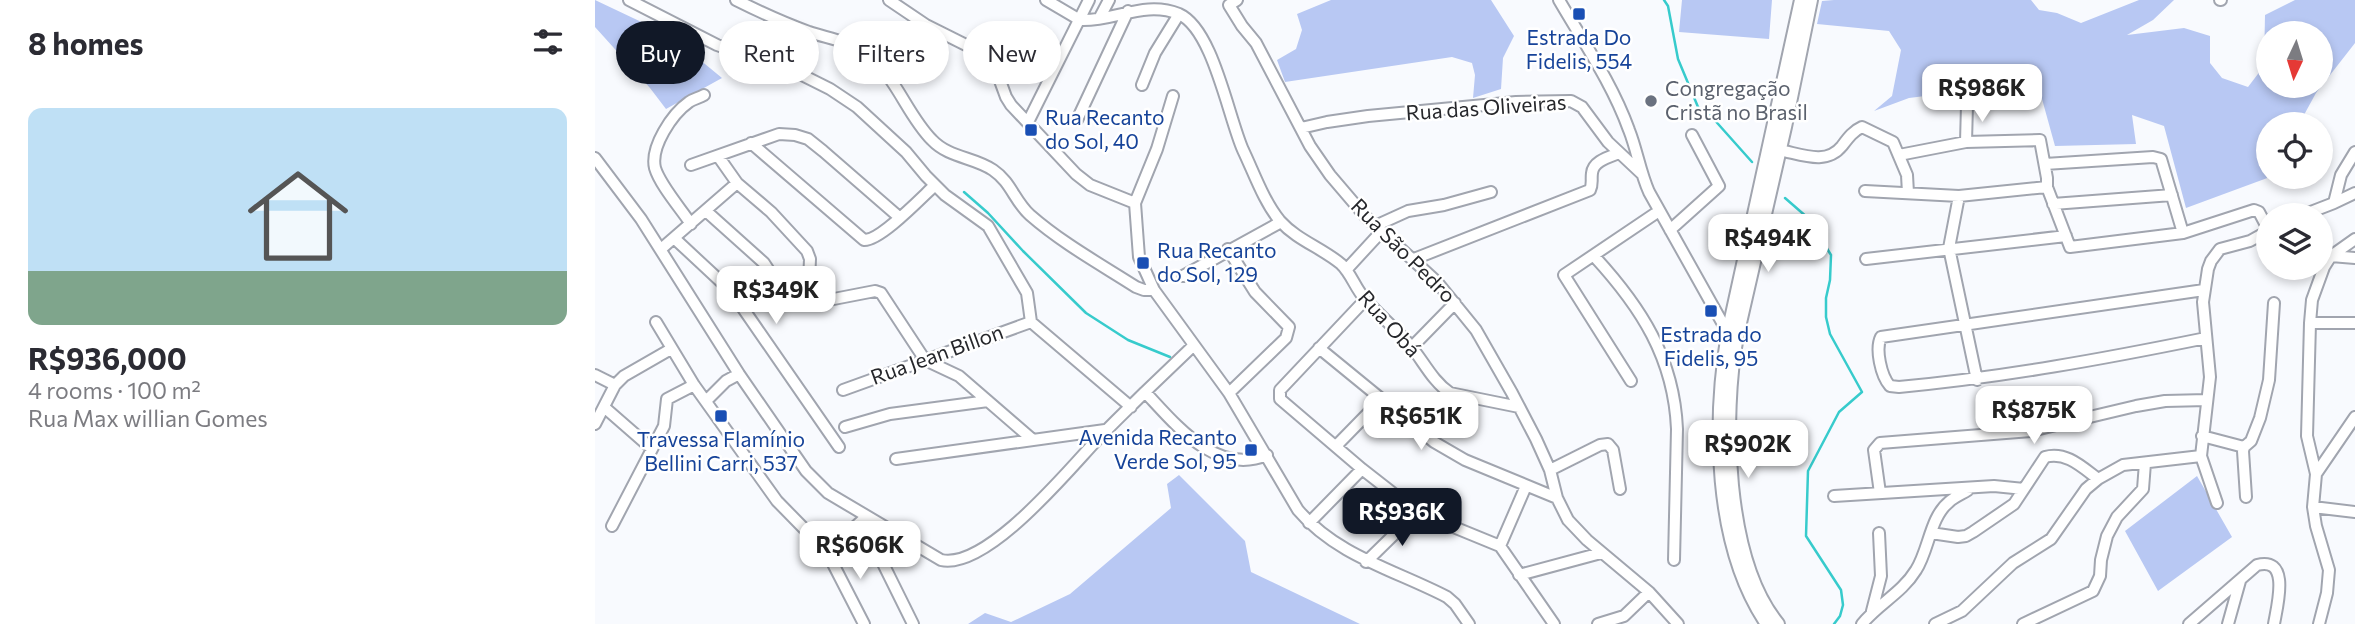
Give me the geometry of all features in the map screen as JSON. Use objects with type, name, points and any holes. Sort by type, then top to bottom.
[{"type":"main road","points":[[1767,624],[1738,566],[1723,485],[1720,399],[1763,202],[1801,0]]},
{"type":"main road","points":[[1769,172],[1779,149],[1811,0]]},
{"type":"main road","points":[[1732,335],[1729,444],[1742,547],[1753,582],[1778,624]]},
{"type":"street","points":[[629,0],[709,42],[804,76],[830,89],[880,126],[907,152],[934,186],[979,218],[994,235],[1027,292],[1031,322],[1131,407]]},
{"type":"street","points":[[736,0],[783,22],[853,46],[865,53],[898,90],[924,132],[940,147],[995,171],[1010,185],[1024,209],[1041,223],[1136,287],[1154,290]]},
{"type":"street","points":[[889,0],[926,25],[986,55],[995,67],[1006,97],[1076,174],[1090,185],[1135,203]]},
{"type":"street","points":[[1046,0],[1080,20],[1151,8],[1179,14],[1188,20],[1209,50],[1242,147],[1280,222],[1346,270]]},
{"type":"street","points":[[1028,122],[1089,0]]},
{"type":"street","points":[[1100,17],[1109,0]]},
{"type":"street","points":[[1559,0],[1603,73],[1621,109],[1641,173],[1659,211],[1732,335]]},
{"type":"street","name":"Rua São Pedro","points":[[1233,2],[1242,26],[1256,43],[1301,128],[1330,175],[1378,229],[1413,259],[1455,303],[1476,330],[1550,470],[1557,498],[1568,520],[1601,553],[1649,592],[1678,624]]},
{"type":"street","points":[[1077,120],[1128,11]]},
{"type":"street","points":[[1142,85],[1155,53],[1179,14]]},
{"type":"street","points":[[691,224],[656,172],[655,157],[663,135],[673,119],[690,102],[704,95]]},
{"type":"street","points":[[1173,96],[1157,149],[1135,203],[1139,257],[1154,290],[1229,393],[1298,510],[1310,523],[1366,562],[1447,597],[1469,624]]},
{"type":"street","name":"Rua das Oliveiras","points":[[1301,128],[1368,116],[1560,100],[1578,103],[1583,107],[1608,142],[1641,173]]},
{"type":"street","points":[[1966,142],[1967,105]]},
{"type":"street","points":[[1779,149],[1825,159],[1836,153],[1855,130],[1862,127],[1893,142],[1907,175],[1908,193]]},
{"type":"street","points":[[691,165],[779,134],[795,135],[808,139],[899,217]]},
{"type":"street","points":[[1670,230],[1719,187],[1692,135]]},
{"type":"street","points":[[1899,155],[1966,142],[2040,140],[2047,187],[2070,247],[2183,233],[2256,211]]},
{"type":"street","points":[[751,143],[864,240],[871,240],[934,186]]},
{"type":"street","points":[[2334,203],[2341,175],[2355,152]]},
{"type":"street","points":[[1413,259],[1590,190],[1593,168],[1600,161],[1619,153]]},
{"type":"street","points":[[718,156],[737,183],[771,212],[807,251],[810,259],[808,304]]},
{"type":"street","points":[[2045,164],[2153,156],[2161,159],[2183,233]]},
{"type":"street","points":[[595,158],[641,219],[739,374],[817,484],[864,519],[933,556],[950,562],[972,553],[1013,528],[1106,430],[1193,346]]},
{"type":"street","points":[[661,250],[737,183]]},
{"type":"street","points":[[1865,191],[1959,196],[2047,187]]},
{"type":"street","points":[[1378,229],[1408,211],[1444,205],[1491,192]]},
{"type":"street","points":[[2334,203],[2355,193]]},
{"type":"street","points":[[2053,204],[2172,195]]},
{"type":"street","points":[[1959,196],[1949,248],[1977,380]]},
{"type":"street","points":[[706,211],[764,263],[776,278],[788,301],[797,305],[879,292],[885,296],[925,360],[959,376],[1033,440]]},
{"type":"street","points":[[1631,381],[1564,275],[1659,211]]},
{"type":"street","points":[[1183,276],[1280,222]]},
{"type":"street","name":"Rua Obá","points":[[1378,229],[1346,270],[1365,300],[1412,347],[1442,387],[1450,393],[1519,407]]},
{"type":"street","points":[[1866,259],[2066,236]]},
{"type":"street","points":[[674,238],[731,291],[839,447]]},
{"type":"street","points":[[2217,503],[2201,456],[2210,377],[2204,290],[2208,269],[2216,254],[2225,247],[2256,239]]},
{"type":"street","points":[[2333,255],[2355,239]]},
{"type":"street","points":[[1228,249],[1255,292],[1290,330],[1286,338],[1229,393]]},
{"type":"street","points":[[1594,256],[1649,326],[1669,372],[1677,429],[1674,560]]},
{"type":"street","points":[[2333,256],[2355,258]]},
{"type":"street","points":[[2319,280],[2310,323],[2306,422],[2308,445],[2316,474],[2313,507],[2329,570],[2327,593],[2319,624]]},
{"type":"street","points":[[2204,290],[1881,337],[1878,344],[1885,380],[1890,386],[1977,380],[2049,369],[2206,338]]},
{"type":"street","points":[[1365,300],[1280,390],[1280,399],[1417,512],[1500,546],[1554,624]]},
{"type":"street","points":[[1412,347],[1455,303]]},
{"type":"street","points":[[2244,447],[2251,441],[2269,380],[2274,303]]},
{"type":"street","points":[[656,322],[694,384],[777,501],[827,552],[864,624]]},
{"type":"street","name":"Rua Jean Billon","points":[[843,390],[1031,322]]},
{"type":"street","points":[[2310,323],[2355,323]]},
{"type":"street","points":[[1319,348],[1445,449],[1557,498]]},
{"type":"street","points":[[595,424],[615,384],[631,371],[671,349]]},
{"type":"street","points":[[706,401],[726,381],[739,374]]},
{"type":"street","points":[[595,375],[615,384]]},
{"type":"street","points":[[612,526],[665,421],[667,399],[694,384]]},
{"type":"street","points":[[1145,392],[1183,432],[1210,452],[1226,458],[1248,460],[1267,455]]},
{"type":"street","points":[[1337,445],[1381,400]]},
{"type":"street","points":[[1880,493],[1874,450],[1880,443],[2031,430],[2165,401],[2207,400]]},
{"type":"street","points":[[845,427],[890,414],[988,401]]},
{"type":"street","points":[[604,407],[651,448]]},
{"type":"street","points":[[2316,474],[2355,417]]},
{"type":"street","points":[[896,459],[1106,430]]},
{"type":"street","points":[[2202,436],[2244,447]]},
{"type":"street","points":[[1550,470],[1600,445],[1608,444],[1613,450],[1620,489]]},
{"type":"street","points":[[2244,447],[2246,497]]},
{"type":"street","points":[[1931,533],[1949,537],[1966,536],[2014,504],[2045,457],[2052,455],[2076,462],[2098,479]]},
{"type":"street","points":[[1935,624],[1962,611],[2013,563],[2051,539],[2080,497],[2098,479],[2123,465],[2201,456]]},
{"type":"street","points":[[2023,624],[2093,591],[2100,576],[2107,536],[2117,517],[2143,489],[2145,463]]},
{"type":"street","points":[[1310,523],[1362,469]]},
{"type":"street","points":[[1500,546],[1526,486]]},
{"type":"street","points":[[1834,496],[1994,486],[2024,489]]},
{"type":"street","points":[[1872,611],[1883,606],[1910,579],[1922,559],[1946,503],[1972,488]]},
{"type":"street","points":[[2313,507],[2355,512]]},
{"type":"street","points":[[1366,562],[1417,512]]},
{"type":"street","points":[[827,552],[864,519]]},
{"type":"street","points":[[864,519],[913,624]]},
{"type":"street","points":[[1862,624],[1872,611],[1881,576],[1879,533]]},
{"type":"street","points":[[1519,575],[1601,553]]},
{"type":"street","points":[[950,562],[950,575]]},
{"type":"street","points":[[2189,624],[2261,564],[2271,565],[2277,571],[2280,581],[2274,624]]},
{"type":"street","points":[[2228,624],[2240,581]]},
{"type":"street","points":[[1598,624],[1624,616],[1649,592]]},
{"type":"shaded area","points":[[595,0],[639,21],[616,21],[616,50],[595,27]]},
{"type":"shaded area","points":[[1331,0],[1491,0],[1514,36],[1503,58],[1501,89],[1473,98],[1475,75],[1472,63],[1452,57],[1285,82],[1277,60],[1296,49],[1302,30],[1297,14]]},
{"type":"shaded area","points":[[1682,0],[1772,0],[1769,39],[1679,32]]},
{"type":"shaded area","points":[[1834,0],[2031,0],[2039,10],[2057,13],[2081,23],[2139,0],[2174,0],[2153,20],[2127,35],[2184,28],[2210,36],[2210,63],[2222,78],[2248,87],[2256,76],[2256,98],[2313,98],[2306,112],[2256,112],[2256,182],[2186,208],[2164,126],[2132,115],[2136,144],[2055,146],[2042,99],[1992,91],[1909,98],[1874,111],[1892,96],[1901,50],[1889,31],[1817,24],[1822,1]]},
{"type":"shaded area","points":[[2295,0],[2355,0],[2355,43],[2333,71],[2333,21],[2265,21],[2265,15]]},
{"type":"shaded area","points":[[705,64],[719,76],[719,80],[666,109],[646,84],[705,84]]},
{"type":"shaded area","points":[[1179,475],[1245,541],[1251,572],[1360,624],[968,624],[985,613],[1011,622],[1070,594],[1171,508],[1167,484]]},
{"type":"shaded area","points":[[2197,476],[2232,537],[2158,591],[2125,531]]},
{"type":"waterway","points":[[1664,0],[1668,6],[1678,59],[1698,107],[1702,113],[1711,116],[1752,162]]},
{"type":"waterway","points":[[964,192],[1086,313],[1128,340],[1170,357]]},
{"type":"waterway","points":[[1785,198],[1808,218],[1831,255],[1826,317],[1830,334],[1862,392],[1839,412],[1808,471],[1806,536],[1841,590],[1843,605],[1834,624]]},
{"type":"place","name":"Estrada Do Fidelis, 554","points":[[1579,14]]},
{"type":"place","name":"Congregação Cristã no Brasil","points":[[1651,101]]},
{"type":"place","name":"Rua Recanto do Sol, 40","points":[[1031,130]]},
{"type":"place","name":"Rua Recanto do Sol, 129","points":[[1143,263]]},
{"type":"place","name":"Estrada do Fidelis, 95","points":[[1711,311]]},
{"type":"place","name":"Travessa Flamínio Bellini Carri, 537","points":[[721,416]]},
{"type":"place","name":"Avenida Recanto Verde Sol, 95","points":[[1251,450]]}]
